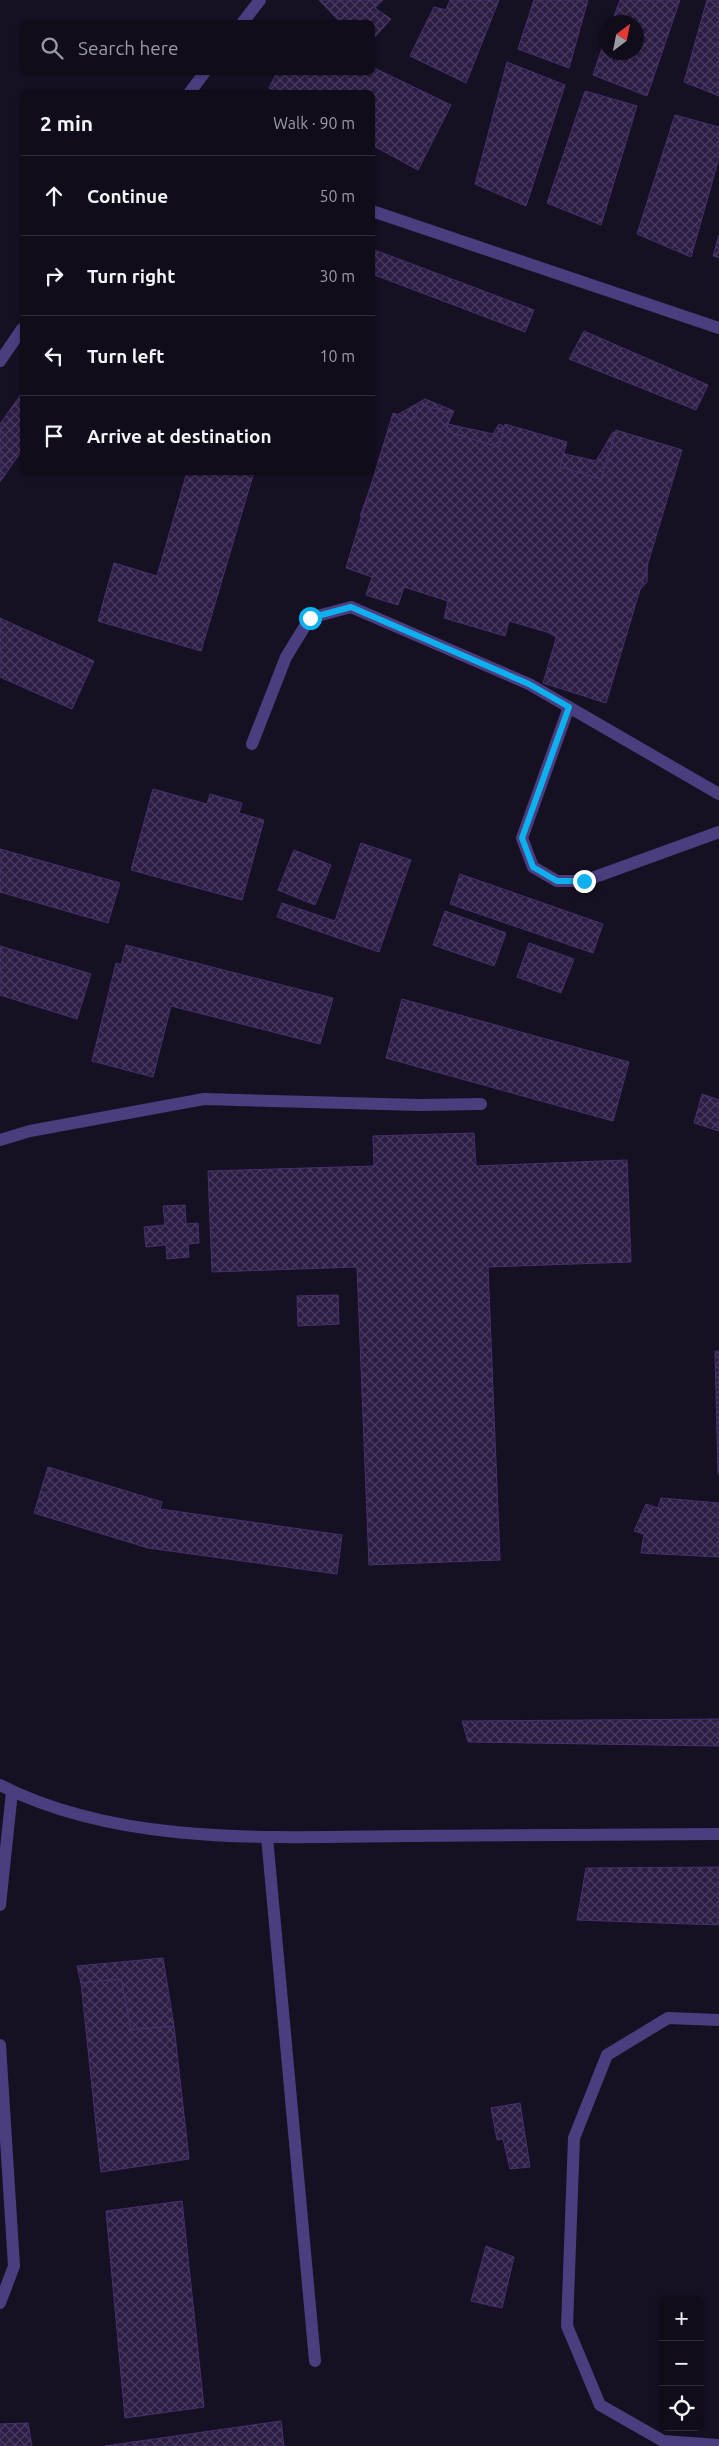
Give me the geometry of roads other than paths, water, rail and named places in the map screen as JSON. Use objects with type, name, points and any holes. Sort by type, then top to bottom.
[{"type":"street","points":[[245,20],[260,0]]},
{"type":"street","points":[[192,90],[203,75]]},
{"type":"street","points":[[375,212],[719,328]]},
{"type":"street","points":[[0,361],[20,332]]},
{"type":"street","points":[[252,744],[286,657],[310,618],[351,607],[529,684],[719,794]]},
{"type":"street","points":[[569,707],[522,838],[533,867],[557,881],[584,881],[719,832]]},
{"type":"street","points":[[0,1140],[30,1131],[204,1099],[420,1105],[482,1104]]},
{"type":"street","points":[[0,1785],[12,1792],[76,1814],[156,1830],[267,1837],[719,1834]]},
{"type":"street","points":[[0,1905],[12,1792]]},
{"type":"street","points":[[267,1837],[315,2361]]},
{"type":"street","points":[[719,2020],[668,2018],[608,2055],[574,2138],[567,2326],[600,2405],[663,2441],[719,2445]]},
{"type":"street","points":[[0,2045],[14,2266],[0,2303]]}]
